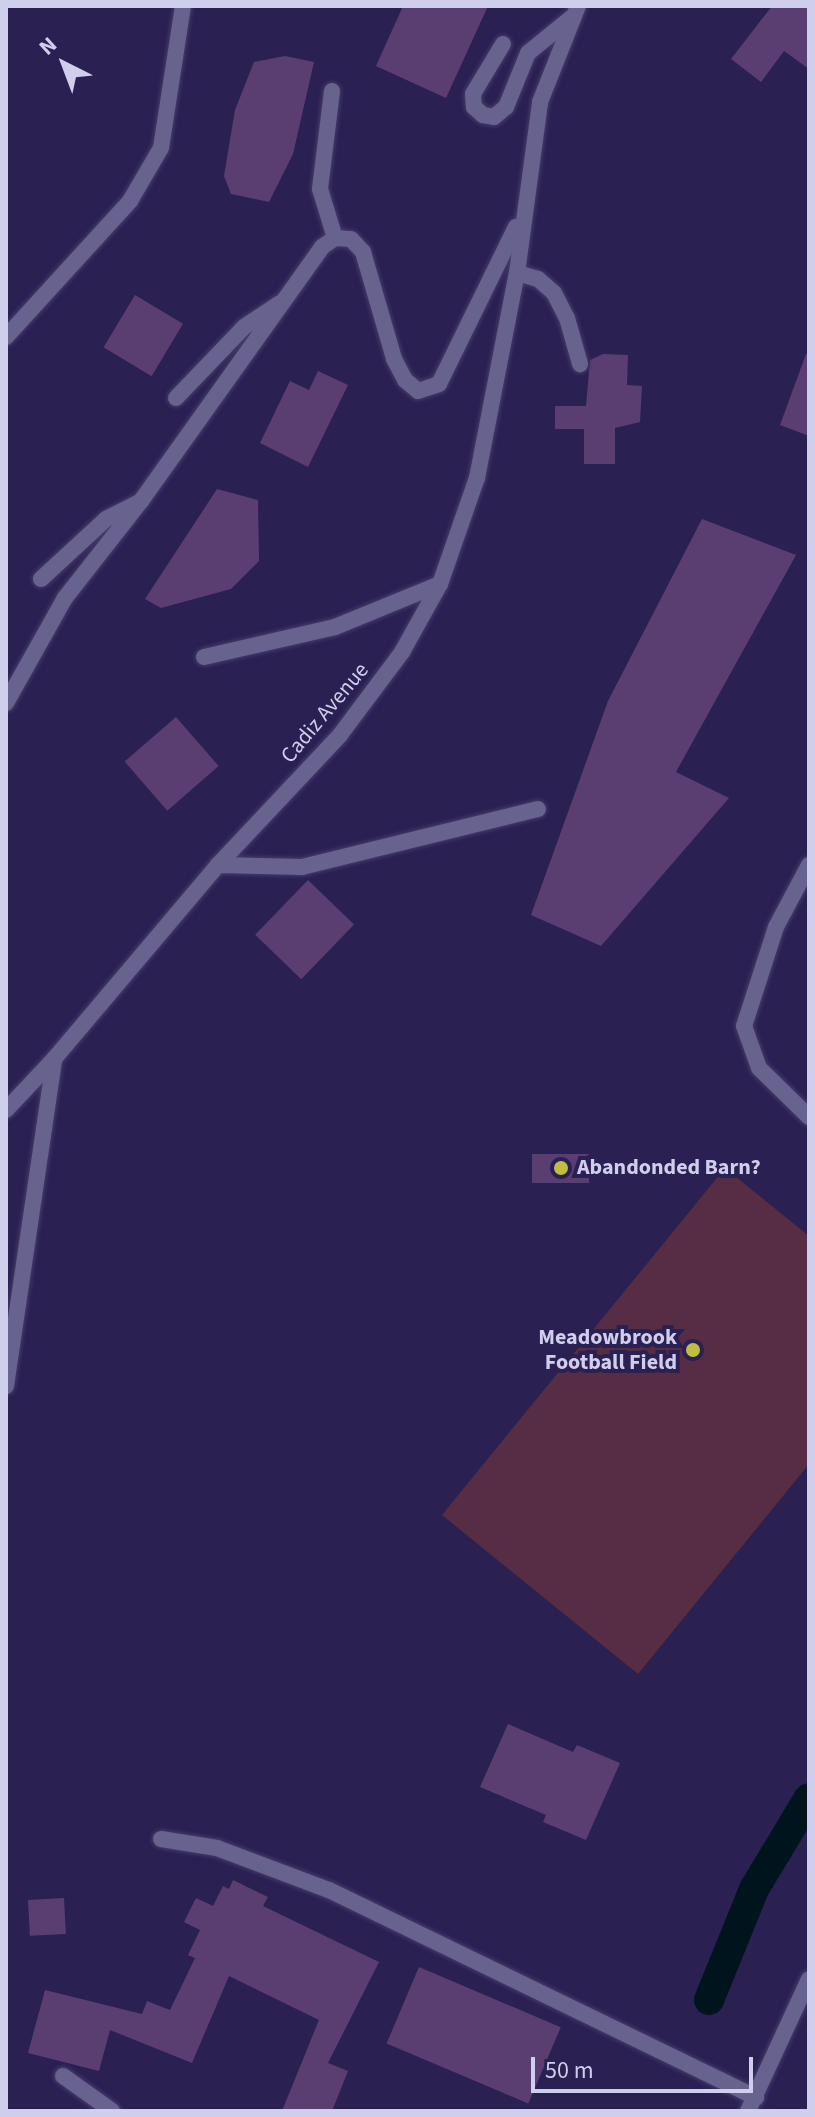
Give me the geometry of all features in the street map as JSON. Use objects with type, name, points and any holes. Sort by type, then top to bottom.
[{"type":"street","points":[[6,337],[130,201],[161,148],[183,6]]},
{"type":"street","points":[[503,44],[473,94],[474,107],[483,115],[494,117],[506,107],[528,53],[574,12]]},
{"type":"street","name":"Cadiz Avenue","points":[[6,1110],[54,1059],[218,865],[340,735],[402,652],[440,584],[477,478],[517,273],[522,214],[540,102],[574,12]]},
{"type":"street","points":[[332,91],[320,189],[335,238]]},
{"type":"street","points":[[6,703],[65,598],[141,501],[314,256],[335,238],[351,239],[363,252],[394,359],[405,380],[418,391],[439,384],[522,214]]},
{"type":"street","points":[[517,273],[538,279],[554,293],[567,318],[580,364]]},
{"type":"street","points":[[176,398],[244,327],[280,303]]},
{"type":"street","points":[[41,579],[106,519],[141,501]]},
{"type":"street","points":[[204,657],[335,627],[440,584]]},
{"type":"street","points":[[218,865],[302,867],[538,809]]},
{"type":"street","points":[[809,865],[776,927],[744,1026],[759,1068],[809,1117]]},
{"type":"street","points":[[6,1386],[12,1316],[54,1059]]},
{"type":"street","points":[[161,1839],[217,1848],[329,1890],[752,2104],[809,1979]]},
{"type":"street","points":[[63,2076],[112,2111]]},
{"type":"shaded area","name":"Meadowbrook Football Field","points":[[725,1168],[809,1236],[809,1464],[638,1674],[442,1515]]},
{"type":"building","points":[[403,6],[488,6],[446,98],[376,66]]},
{"type":"building","points":[[772,6],[809,6],[809,69],[784,51],[761,82],[731,59]]},
{"type":"building","points":[[285,56],[314,62],[293,154],[269,202],[231,194],[224,176],[235,110],[254,62]]},
{"type":"building","points":[[135,295],[183,324],[152,376],[104,347]]},
{"type":"building","points":[[603,354],[628,355],[627,385],[642,386],[640,422],[615,428],[615,464],[584,464],[584,429],[555,429],[555,406],[586,406],[590,360]]},
{"type":"building","points":[[806,354],[809,354],[809,436],[780,425]]},
{"type":"building","points":[[318,371],[348,385],[308,467],[260,443],[290,381],[309,390]]},
{"type":"building","points":[[217,489],[258,500],[259,561],[231,589],[161,608],[145,599]]},
{"type":"building","points":[[702,519],[796,555],[676,772],[729,798],[601,946],[531,915],[608,701]]},
{"type":"building","points":[[176,717],[219,766],[167,811],[125,762]]},
{"type":"building","points":[[308,880],[354,924],[301,979],[255,935]]},
{"type":"building","name":"Abandonded Barn?","points":[[532,1154],[589,1154],[589,1183],[532,1183]]},
{"type":"building","points":[[508,1724],[573,1752],[577,1745],[620,1763],[586,1840],[543,1822],[546,1815],[480,1787]]},
{"type":"building","points":[[233,1880],[268,1897],[263,1906],[379,1962],[328,2063],[348,2071],[332,2111],[282,2111],[319,2020],[229,1976],[192,2063],[110,2030],[99,2071],[28,2053],[45,1990],[142,2014],[147,2001],[170,2010],[195,1958],[188,1955],[200,1930],[184,1922],[196,1898],[213,1906],[223,1886],[229,1889]]},
{"type":"building","points":[[64,1898],[66,1934],[30,1936],[28,1900]]},
{"type":"building","points":[[419,1967],[561,2027],[528,2104],[387,2043]]},
{"type":"waterway","points":[[709,2000],[754,1889],[809,1798]]},
{"type":"place","name":"Abandonded Barn?","points":[[561,1168]]},
{"type":"place","name":"Meadowbrook Football Field","points":[[693,1350]]}]
